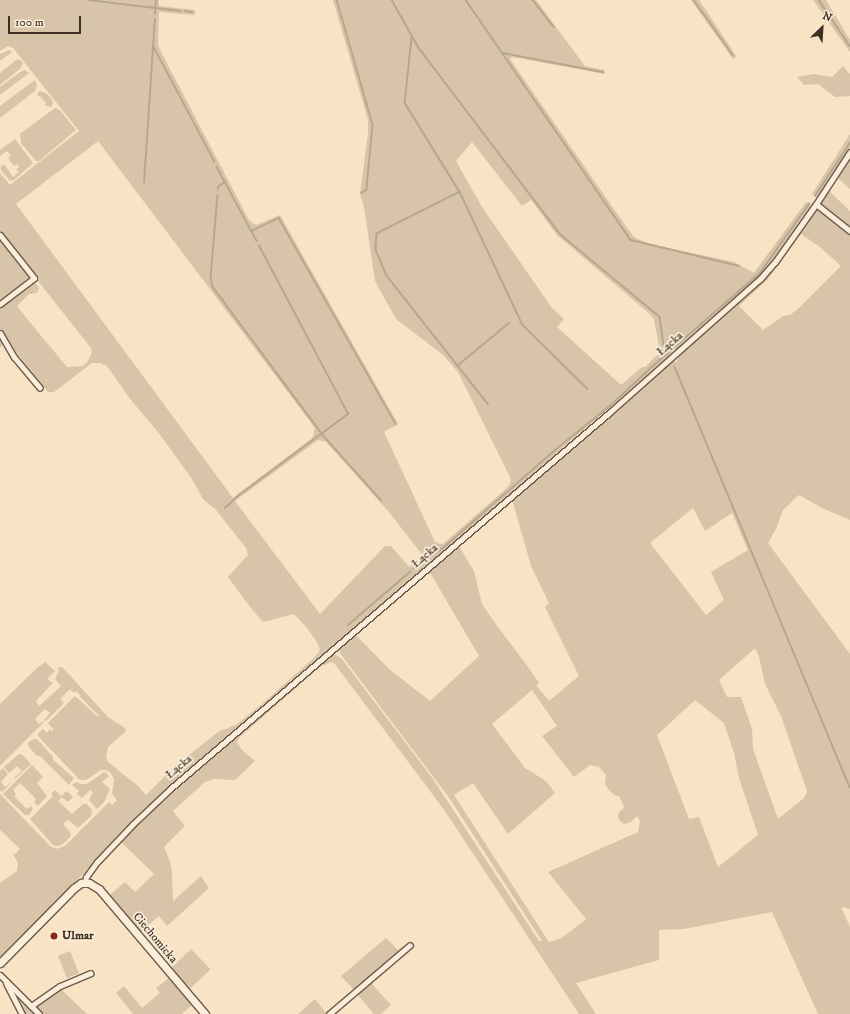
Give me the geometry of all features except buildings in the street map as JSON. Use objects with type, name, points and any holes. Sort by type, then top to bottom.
[{"type":"street","name":"Łącka","points":[[0,963],[74,888],[85,882],[88,874],[101,857],[170,789],[610,412],[760,279],[775,262],[816,204],[850,152]]},
{"type":"street","points":[[816,204],[850,231]]},
{"type":"street","points":[[0,235],[34,278],[0,304]]},
{"type":"street","points":[[0,333],[14,357],[40,388]]},
{"type":"street","name":"Ciechomicka","points":[[85,882],[92,884],[98,889],[205,1014]]},
{"type":"street","points":[[329,1014],[410,945]]},
{"type":"street","points":[[31,1006],[60,986],[90,973]]},
{"type":"street","points":[[2,977],[39,1014]]},
{"type":"street","points":[[2,977],[22,1014]]},
{"type":"shaded area","points":[[0,0],[159,0],[159,6],[195,10],[195,15],[159,12],[159,48],[249,220],[256,225],[280,215],[398,424],[384,432],[435,542],[440,544],[443,544],[508,487],[511,481],[458,372],[443,355],[396,319],[375,281],[364,207],[360,194],[368,133],[368,120],[333,0],[536,0],[585,66],[604,70],[605,74],[512,57],[510,59],[627,228],[633,236],[638,239],[650,244],[734,262],[754,273],[806,202],[812,206],[775,259],[760,277],[204,759],[95,862],[0,958],[0,883],[17,871],[18,863],[12,852],[15,854],[20,849],[0,830],[0,794],[50,846],[56,849],[65,846],[109,802],[112,805],[117,800],[112,794],[114,779],[110,772],[101,770],[86,780],[80,780],[38,736],[38,733],[43,729],[47,733],[50,729],[52,731],[54,730],[48,723],[75,696],[98,717],[99,716],[76,691],[74,693],[70,689],[60,699],[64,703],[46,721],[44,720],[50,713],[45,709],[35,719],[39,724],[43,721],[44,722],[0,766],[0,704],[38,667],[45,662],[55,671],[47,679],[53,683],[36,701],[39,706],[61,686],[55,679],[59,671],[57,668],[62,667],[108,717],[125,728],[126,731],[108,747],[106,757],[108,762],[138,786],[146,795],[174,767],[218,732],[237,724],[262,704],[316,656],[320,650],[317,642],[307,628],[294,614],[263,622],[250,607],[228,577],[248,555],[246,548],[216,510],[203,499],[192,479],[158,432],[130,399],[107,366],[100,363],[92,363],[54,392],[48,392],[6,340],[0,348],[0,237],[39,288],[37,293],[29,294],[17,306],[28,320],[67,367],[83,366],[88,361],[92,352],[91,348],[0,233],[0,173],[10,185],[79,131],[13,48],[8,46],[0,51]],"holes":[[[98,141],[315,428],[311,439],[233,498],[16,204]],[[472,142],[522,206],[531,200],[557,235],[651,315],[654,320],[660,352],[645,367],[642,367],[621,385],[557,327],[564,319],[552,308],[482,207],[456,161]],[[318,440],[326,442],[388,511],[424,557],[409,567],[391,546],[385,546],[320,614],[235,501]]]},
{"type":"shaded area","points":[[691,0],[699,0],[737,57],[733,59]]},
{"type":"shaded area","points":[[813,0],[826,0],[850,40],[850,52]]},
{"type":"shaded area","points":[[9,50],[12,52],[0,61],[0,54]]},
{"type":"shaded area","points":[[16,60],[20,60],[23,63],[21,68],[0,85],[0,73]]},
{"type":"shaded area","points":[[843,66],[850,74],[850,96],[835,97],[818,84],[804,85],[797,77],[814,74],[832,77]]},
{"type":"shaded area","points":[[25,70],[29,73],[0,95],[0,87]]},
{"type":"shaded area","points":[[35,80],[37,85],[35,91],[0,118],[0,106]]},
{"type":"shaded area","points":[[40,91],[46,93],[52,99],[53,103],[51,107],[44,105],[46,103],[41,97],[38,96],[37,93]]},
{"type":"shaded area","points":[[55,108],[60,110],[76,130],[39,161],[36,161],[21,143],[20,134]]},
{"type":"shaded area","points":[[850,134],[850,148],[818,198],[812,194]]},
{"type":"shaded area","points":[[15,139],[33,163],[14,180],[10,181],[1,170],[1,167],[4,164],[13,177],[19,172],[16,169],[19,167],[17,164],[14,166],[8,158],[11,156],[7,151],[0,156],[0,150]]},
{"type":"shaded area","points":[[850,156],[850,189],[838,178],[829,191],[850,211],[850,225],[848,227],[821,203]]},
{"type":"shaded area","points":[[816,207],[850,233],[850,520],[822,508],[799,495],[783,510],[776,529],[768,543],[850,654],[850,909],[841,907],[850,927],[850,1014],[818,1014],[772,912],[684,929],[659,930],[659,960],[576,983],[596,1014],[579,1014],[445,811],[334,663],[331,662],[320,667],[240,737],[237,742],[242,750],[255,761],[235,780],[214,779],[205,782],[173,811],[185,826],[164,847],[170,861],[172,872],[173,901],[201,876],[209,888],[167,926],[159,916],[140,932],[109,896],[125,882],[135,892],[154,874],[121,842],[90,876],[96,866],[132,828],[321,661],[334,654],[342,659],[433,779],[539,941],[542,941],[450,799],[345,660],[340,653],[340,647],[356,635],[389,669],[430,701],[479,656],[429,571],[459,546],[474,571],[482,604],[531,671],[539,683],[536,685],[549,701],[579,676],[545,607],[549,603],[531,566],[512,499],[674,359],[676,363],[680,354],[763,280]],"holes":[[[801,234],[820,247],[841,266],[799,308],[790,315],[783,316],[763,330],[739,306],[768,279]],[[693,508],[705,531],[732,513],[748,550],[711,572],[724,600],[706,615],[650,543]],[[754,649],[756,649],[765,684],[781,716],[807,791],[804,798],[778,819],[753,749],[752,729],[741,697],[727,697],[719,680]],[[532,690],[557,726],[542,736],[574,777],[590,765],[599,767],[606,775],[605,784],[608,789],[614,795],[619,796],[623,804],[624,808],[619,812],[619,820],[624,824],[631,822],[637,816],[640,821],[638,832],[548,872],[586,919],[562,938],[549,942],[454,795],[473,783],[508,834],[555,793],[546,781],[525,768],[492,724]],[[695,700],[724,723],[734,753],[739,778],[758,835],[718,867],[699,817],[689,819],[657,735]]]},
{"type":"shaded area","points":[[33,739],[37,739],[53,757],[53,760],[74,778],[69,785],[29,747],[28,743]]},
{"type":"shaded area","points":[[19,754],[23,755],[31,764],[15,779],[14,778],[22,771],[17,766],[9,773],[4,767]]},
{"type":"shaded area","points":[[32,765],[43,777],[37,783],[47,796],[38,806],[34,802],[36,799],[20,783],[13,790],[16,794],[14,796],[27,809],[31,806],[33,809],[29,815],[25,815],[3,794]]},
{"type":"shaded area","points":[[3,768],[8,774],[1,782],[5,787],[14,780],[2,792],[0,790],[0,771]]},
{"type":"shaded area","points":[[104,772],[109,776],[102,782],[110,789],[104,802],[97,809],[89,800],[93,792],[90,790],[82,798],[77,794],[79,791],[72,785],[76,782],[87,784]]},
{"type":"shaded area","points":[[55,790],[61,796],[67,791],[73,797],[68,802],[62,797],[58,801],[72,814],[83,804],[87,804],[92,810],[91,816],[78,828],[68,820],[63,824],[70,832],[71,836],[63,844],[58,846],[53,845],[30,819],[53,796],[51,794]]},
{"type":"shaded area","points":[[386,938],[398,950],[410,942],[355,991],[341,976]]},
{"type":"shaded area","points":[[191,949],[210,969],[190,989],[171,968]]},
{"type":"shaded area","points":[[70,951],[79,973],[67,978],[58,956]]},
{"type":"shaded area","points":[[170,977],[192,1005],[182,1014],[133,1014],[116,993],[124,986],[142,1008],[160,993],[156,988]]},
{"type":"shaded area","points":[[371,983],[391,1005],[381,1014],[374,1014],[358,995]]},
{"type":"shaded area","points":[[60,989],[87,1014],[42,1014],[37,1009],[36,1005]]},
{"type":"shaded area","points":[[315,999],[327,1014],[298,1014]]},
{"type":"shaded area","points":[[21,1001],[24,1001],[37,1014],[25,1014],[20,1006]]},
{"type":"waterway","points":[[88,0],[180,11]]},
{"type":"waterway","points":[[155,14],[156,0]]},
{"type":"waterway","points":[[337,0],[373,125],[367,190],[362,193]]},
{"type":"waterway","points":[[392,0],[419,48],[560,234],[660,317],[665,351],[667,355]]},
{"type":"waterway","points":[[466,0],[631,240],[739,266]]},
{"type":"waterway","points":[[533,0],[554,27]]},
{"type":"waterway","points":[[694,0],[733,55]]},
{"type":"waterway","points":[[819,0],[850,46]]},
{"type":"waterway","points":[[185,11],[192,12]]},
{"type":"waterway","points":[[144,183],[155,19]]},
{"type":"waterway","points":[[412,38],[405,103],[460,192],[523,325],[588,389]]},
{"type":"waterway","points":[[153,45],[215,162]]},
{"type":"waterway","points":[[503,53],[603,72]]},
{"type":"waterway","points":[[815,196],[850,143]]},
{"type":"waterway","points":[[217,167],[257,241]]},
{"type":"waterway","points":[[218,190],[218,187],[225,182]]},
{"type":"waterway","points":[[460,192],[377,234],[376,250],[387,276],[488,404]]},
{"type":"waterway","points":[[218,195],[211,278],[213,287],[322,434],[381,500]]},
{"type":"waterway","points":[[413,569],[444,547],[555,450],[610,406],[654,365],[760,273],[809,204]]},
{"type":"waterway","points":[[251,231],[279,218],[396,424]]},
{"type":"waterway","points":[[225,508],[239,495],[348,414],[259,246]]},
{"type":"waterway","points":[[457,366],[509,323]]},
{"type":"waterway","points":[[675,367],[850,787]]},
{"type":"waterway","points":[[348,625],[410,572]]},
{"type":"place","name":"Ulmar","points":[[54,936]]}]
